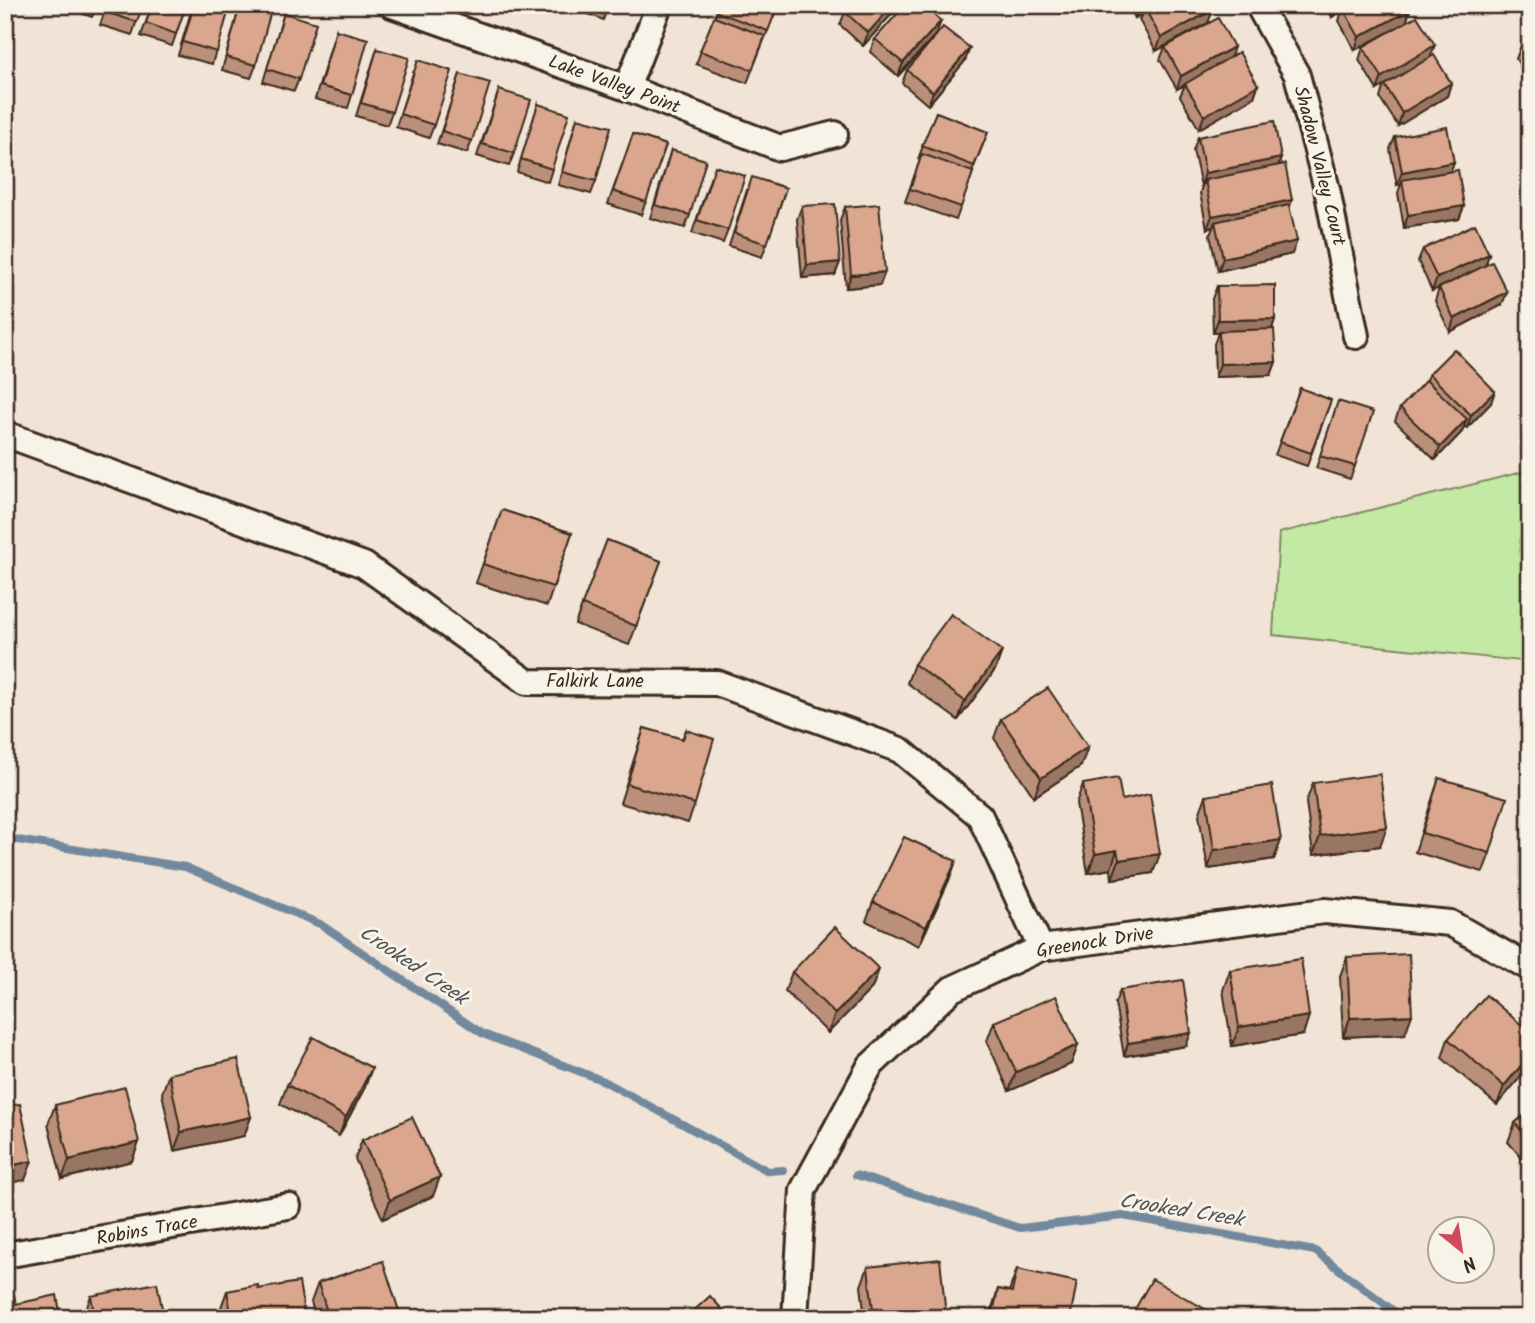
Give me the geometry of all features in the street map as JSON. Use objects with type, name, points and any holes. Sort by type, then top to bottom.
[{"type":"street","name":"Lake Valley Point","points":[[392,5],[627,88],[780,148],[835,134]]},
{"type":"street","points":[[627,88],[659,5]]},
{"type":"street","name":"Shadow Valley Court","points":[[1258,5],[1297,75],[1327,188],[1356,336]]},
{"type":"street","name":"Falkirk Lane","points":[[5,435],[365,565],[527,682],[717,683],[900,750],[980,816],[1041,948]]},
{"type":"street","name":"Greenock Drive","points":[[795,1318],[803,1190],[870,1066],[953,989],[1041,948],[1325,911],[1450,923],[1530,968]]},
{"type":"street","name":"Robins Trace","points":[[5,1255],[288,1206]]},
{"type":"green space","points":[[1530,470],[1530,662],[1273,635],[1279,533]]},
{"type":"building","points":[[107,5],[142,5],[137,22],[105,12]]},
{"type":"building","points":[[152,5],[186,5],[176,34],[146,23]]},
{"type":"building","points":[[194,5],[230,5],[217,52],[183,42]]},
{"type":"building","points":[[240,5],[272,7],[256,65],[226,57]]},
{"type":"building","points":[[719,5],[778,5],[768,31],[717,12]]},
{"type":"building","points":[[851,5],[893,5],[868,33],[845,12]]},
{"type":"building","points":[[905,5],[922,5],[941,21],[903,63],[875,39]]},
{"type":"building","points":[[1211,5],[1213,10],[1161,38],[1144,7]]},
{"type":"building","points":[[1348,5],[1408,5],[1410,10],[1359,37],[1343,8]]},
{"type":"building","points":[[284,13],[316,23],[299,79],[267,69]]},
{"type":"building","points":[[1417,16],[1435,45],[1382,77],[1363,47]]},
{"type":"building","points":[[714,17],[765,36],[752,70],[700,51]]},
{"type":"building","points":[[1218,18],[1234,47],[1181,76],[1165,47]]},
{"type":"building","points":[[943,27],[970,48],[933,92],[907,70]]},
{"type":"building","points":[[336,30],[368,39],[352,95],[320,86]]},
{"type":"building","points":[[1530,36],[1530,52],[1523,40]]},
{"type":"building","points":[[377,49],[409,58],[392,112],[361,103]]},
{"type":"building","points":[[1239,52],[1258,85],[1204,116],[1185,84]]},
{"type":"building","points":[[1434,55],[1451,83],[1402,113],[1385,85]]},
{"type":"building","points":[[418,60],[452,71],[434,125],[400,114]]},
{"type":"building","points":[[460,74],[490,83],[472,141],[442,131]]},
{"type":"building","points":[[499,90],[531,100],[514,153],[482,144]]},
{"type":"building","points":[[538,104],[569,114],[552,169],[521,159]]},
{"type":"building","points":[[936,112],[988,132],[974,166],[922,146]]},
{"type":"building","points":[[577,118],[611,127],[596,181],[562,172]]},
{"type":"building","points":[[1274,121],[1281,158],[1205,173],[1198,137]]},
{"type":"building","points":[[1447,127],[1454,162],[1402,172],[1395,137]]},
{"type":"building","points":[[633,134],[666,145],[646,202],[613,191]]},
{"type":"building","points":[[671,150],[706,160],[690,215],[655,205]]},
{"type":"building","points":[[922,154],[973,172],[961,207],[910,189]]},
{"type":"building","points":[[1285,164],[1292,200],[1212,216],[1205,180]]},
{"type":"building","points":[[715,166],[745,176],[728,230],[697,220]]},
{"type":"building","points":[[1458,170],[1464,206],[1408,215],[1402,180]]},
{"type":"building","points":[[752,177],[786,188],[767,244],[734,233]]},
{"type":"building","points":[[835,204],[840,262],[807,265],[802,206]]},
{"type":"building","points":[[879,204],[885,272],[851,275],[845,207]]},
{"type":"building","points":[[1289,205],[1297,241],[1223,258],[1215,222]]},
{"type":"building","points":[[1475,224],[1489,254],[1437,278],[1423,249]]},
{"type":"building","points":[[1492,262],[1507,292],[1454,319],[1439,288]]},
{"type":"building","points":[[1275,285],[1275,319],[1218,320],[1217,286]]},
{"type":"building","points":[[1274,329],[1276,362],[1220,364],[1219,331]]},
{"type":"building","points":[[1454,349],[1495,391],[1471,415],[1429,374]]},
{"type":"building","points":[[1426,380],[1467,419],[1440,447],[1400,408]]},
{"type":"building","points":[[1300,388],[1331,400],[1311,453],[1280,442]]},
{"type":"building","points":[[1338,401],[1373,412],[1355,466],[1320,456]]},
{"type":"building","points":[[502,510],[572,533],[553,587],[483,564]]},
{"type":"building","points":[[607,540],[661,561],[636,626],[582,605]]},
{"type":"building","points":[[951,614],[1002,651],[965,701],[914,664]]},
{"type":"building","points":[[1048,688],[1088,747],[1041,778],[1001,719]]},
{"type":"building","points":[[644,728],[683,739],[686,730],[714,739],[695,804],[627,784]]},
{"type":"building","points":[[1380,774],[1387,827],[1320,836],[1313,783]]},
{"type":"building","points":[[1118,778],[1122,800],[1150,794],[1160,854],[1119,860],[1117,850],[1095,854],[1083,784]]},
{"type":"building","points":[[1439,778],[1507,798],[1490,853],[1422,833]]},
{"type":"building","points":[[1272,785],[1281,840],[1214,850],[1206,796]]},
{"type":"building","points":[[904,837],[956,861],[926,927],[873,902]]},
{"type":"building","points":[[835,927],[879,969],[835,1014],[792,972]]},
{"type":"building","points":[[1409,954],[1412,1015],[1350,1018],[1347,957]]},
{"type":"building","points":[[1301,959],[1309,1016],[1239,1027],[1230,970]]},
{"type":"building","points":[[1183,980],[1191,1033],[1128,1043],[1120,990]]},
{"type":"building","points":[[1486,995],[1530,1032],[1530,1055],[1504,1086],[1448,1039]]},
{"type":"building","points":[[1056,996],[1078,1045],[1016,1072],[994,1022]]},
{"type":"building","points":[[313,1037],[372,1068],[346,1117],[287,1085]]},
{"type":"building","points":[[238,1059],[251,1117],[181,1132],[169,1074]]},
{"type":"building","points":[[125,1087],[139,1142],[69,1160],[55,1105]]},
{"type":"building","points":[[20,1104],[32,1161],[5,1167],[5,1107]]},
{"type":"building","points":[[1530,1110],[1530,1140],[1515,1123]]},
{"type":"building","points":[[412,1117],[440,1177],[390,1200],[362,1140]]},
{"type":"building","points":[[940,1259],[946,1316],[874,1318],[868,1267]]},
{"type":"building","points":[[383,1261],[399,1311],[379,1318],[329,1318],[318,1283]]},
{"type":"building","points":[[1017,1269],[1077,1282],[1070,1318],[992,1318],[998,1289],[1012,1292]]},
{"type":"building","points":[[1152,1279],[1214,1314],[1211,1318],[1130,1318]]},
{"type":"building","points":[[299,1282],[305,1318],[232,1318],[227,1291],[258,1285],[258,1289]]},
{"type":"building","points":[[157,1283],[164,1318],[95,1318],[91,1296]]},
{"type":"building","points":[[14,1295],[16,1304],[57,1295],[61,1318],[5,1318],[5,1297]]},
{"type":"building","points":[[710,1296],[730,1318],[686,1318]]},
{"type":"waterway","name":"Crooked Creek","points":[[5,838],[185,867],[320,924],[483,1034],[604,1081],[768,1171],[783,1170]]},
{"type":"waterway","name":"Crooked Creek","points":[[856,1175],[1020,1228],[1123,1216],[1315,1251],[1403,1318]]}]
